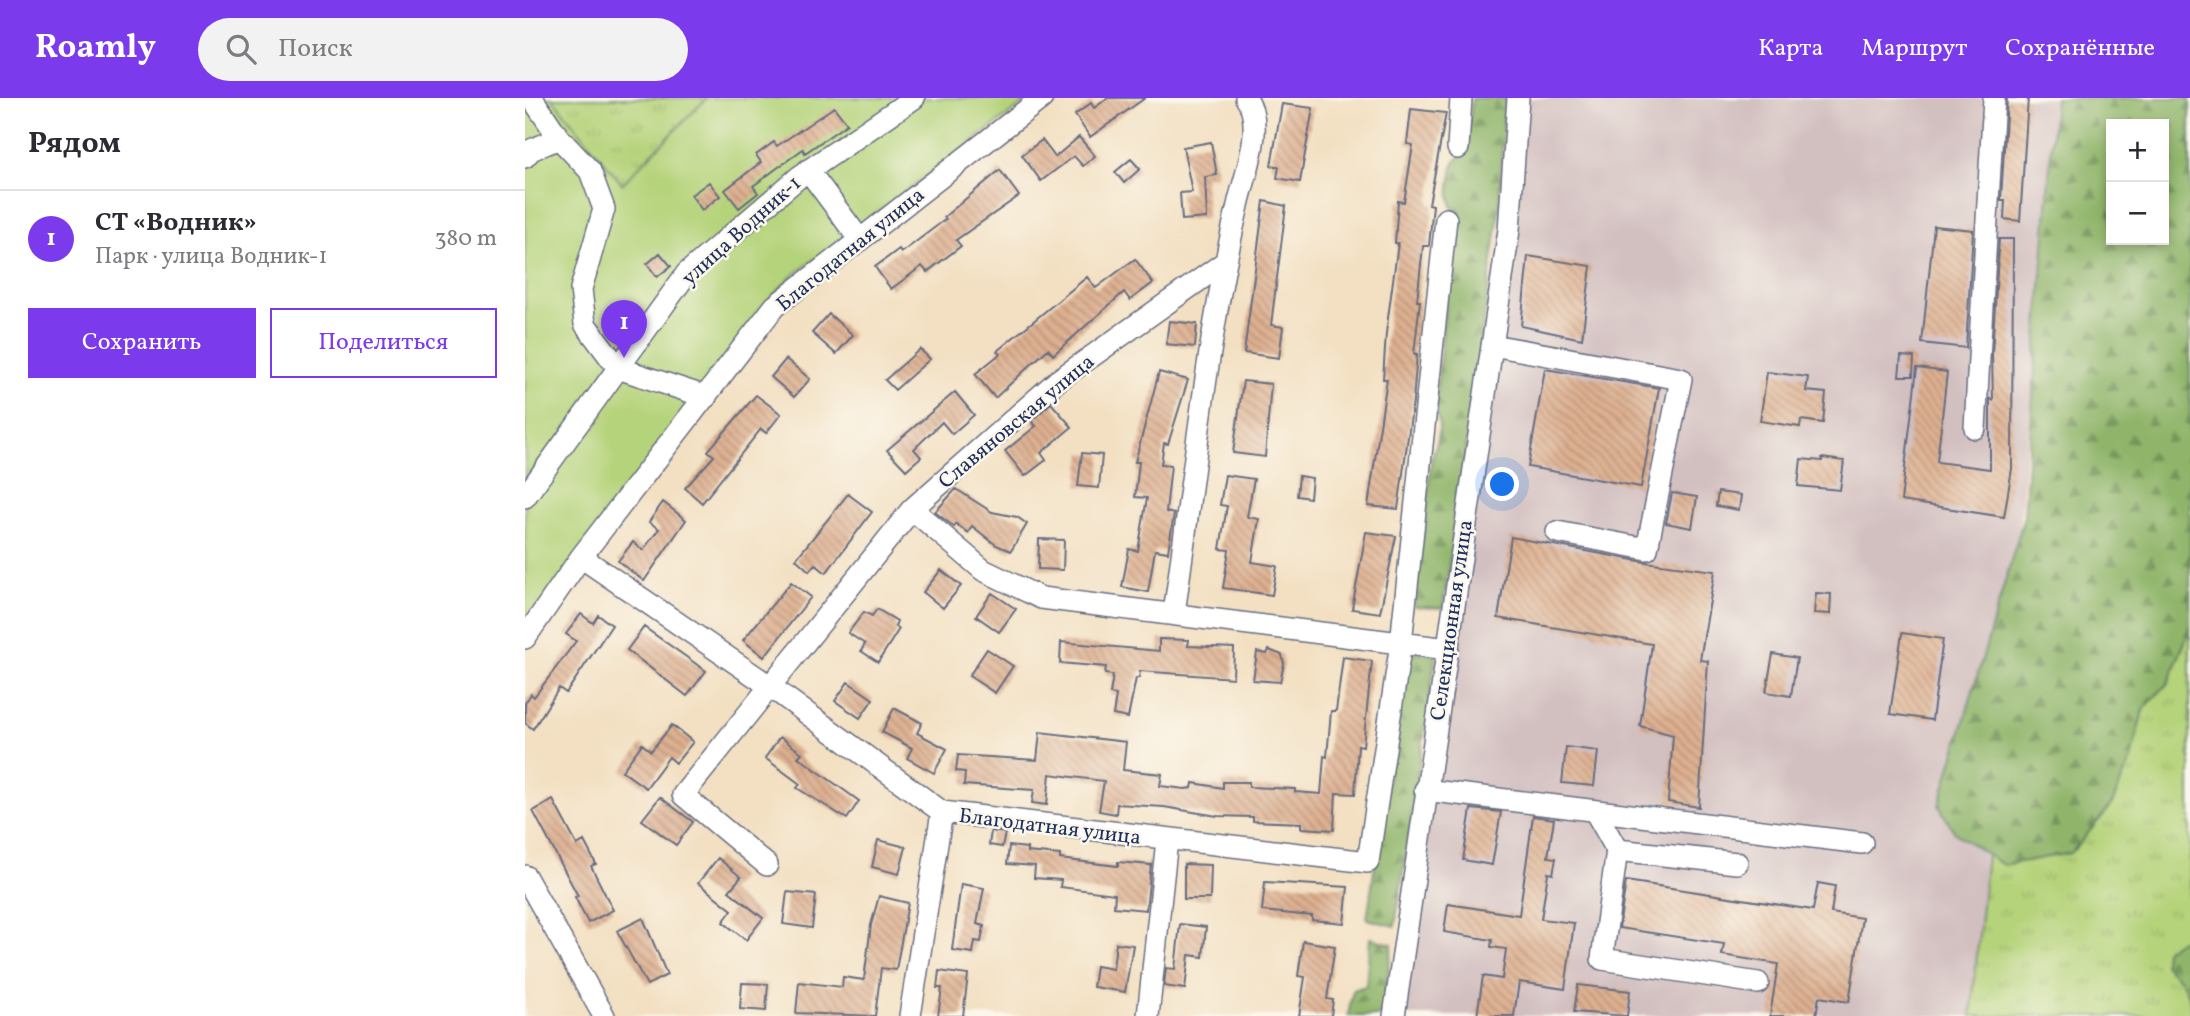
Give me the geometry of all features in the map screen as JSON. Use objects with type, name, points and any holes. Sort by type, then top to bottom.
[{"type":"street","points":[[532,98],[559,138],[590,171],[604,209],[580,289],[585,324],[618,368],[706,397]]},
{"type":"street","name":"улица Водник-1","points":[[525,497],[687,273],[808,170],[914,98]]},
{"type":"street","name":"Благодатная улица","points":[[525,638],[581,557],[775,306],[1042,98]]},
{"type":"street","points":[[1458,148],[1461,98]]},
{"type":"street","name":"Селекционная улица","points":[[1394,1016],[1509,230],[1518,98]]},
{"type":"street","points":[[1975,428],[1994,98]]},
{"type":"street","points":[[1174,612],[1225,262],[1253,143],[1251,101]]},
{"type":"street","points":[[525,157],[531,150],[559,138]]},
{"type":"street","points":[[808,170],[860,240]]},
{"type":"street","points":[[1401,643],[1446,219]]},
{"type":"street","name":"Славяновская улица","points":[[771,687],[912,509],[1057,381],[1225,262]]},
{"type":"street","points":[[1492,345],[1681,379],[1647,549],[1556,532]]},
{"type":"street","points":[[912,509],[983,570],[1041,598],[1174,612],[1448,649]]},
{"type":"street","name":"Благодатная улица","points":[[581,557],[771,687],[942,812],[1368,862],[1401,643]]},
{"type":"street","points":[[767,865],[683,795],[771,687]]},
{"type":"street","points":[[1425,790],[1862,843]]},
{"type":"street","points":[[1595,811],[1617,850],[1602,959],[1758,983]]},
{"type":"street","points":[[910,1016],[942,812]]},
{"type":"street","points":[[1148,1016],[1167,840]]},
{"type":"street","points":[[1617,850],[1737,863]]},
{"type":"street","points":[[525,876],[604,1016]]},
{"type":"shaded area","points":[[1519,98],[2061,98],[1971,1016],[1396,1016]]},
{"type":"green space","points":[[525,98],[552,98],[622,184],[707,98],[1031,98],[791,277],[760,309],[525,629]]},
{"type":"green space","points":[[552,98],[707,98],[622,184]]},
{"type":"green space","points":[[1472,98],[1505,98],[1499,212],[1443,608],[1414,607],[1432,456],[1439,431],[1435,405],[1453,233],[1459,222],[1450,200],[1450,186],[1454,162],[1467,152]]},
{"type":"green space","points":[[2055,98],[2190,98],[2190,629],[2168,683],[2143,710],[2131,759],[2111,806],[2071,853],[2003,865],[1955,833],[1939,806],[2024,517]]},
{"type":"green space","points":[[2190,629],[2190,942],[2181,940],[2179,978],[2190,997],[2190,1016],[1971,1016],[1987,855],[2003,865],[2071,852],[2111,806],[2131,759],[2143,710],[2168,683]]},
{"type":"green space","points":[[1407,651],[1436,655],[1395,926],[1367,919]]},
{"type":"green space","points":[[1370,938],[1392,944],[1382,1016],[1348,1016],[1353,990],[1366,986]]},
{"type":"green space","points":[[2181,940],[2190,942],[2190,997],[2179,978],[2164,965],[2165,950]]},
{"type":"building","points":[[1108,98],[1145,98],[1090,137],[1075,115],[1091,103],[1094,108]]},
{"type":"building","points":[[2007,98],[2028,98],[2020,221],[2004,219],[2005,200],[2001,200]]},
{"type":"building","points":[[1282,104],[1313,108],[1300,182],[1277,178],[1279,167],[1271,166]]},
{"type":"building","points":[[834,107],[847,124],[805,153],[803,149],[753,186],[758,193],[739,208],[725,190],[761,162],[756,155],[774,142],[777,146]]},
{"type":"building","points":[[1411,109],[1446,113],[1429,204],[1433,205],[1429,246],[1423,246],[1417,301],[1420,301],[1414,354],[1417,354],[1413,401],[1398,509],[1368,506],[1387,379],[1383,379],[1398,243],[1395,243],[1398,201],[1404,202],[1413,145],[1407,144]]},
{"type":"building","points":[[1079,137],[1095,156],[1083,166],[1074,156],[1041,181],[1022,155],[1042,140],[1055,157]]},
{"type":"building","points":[[1211,142],[1217,175],[1205,177],[1207,218],[1182,220],[1180,193],[1192,192],[1183,147]]},
{"type":"building","points":[[1131,159],[1140,169],[1124,183],[1115,172]]},
{"type":"building","points":[[1000,170],[1019,196],[956,240],[961,246],[927,272],[922,266],[891,289],[875,267],[899,249],[901,253],[946,219],[944,217]]},
{"type":"building","points":[[709,182],[720,196],[702,210],[691,195]]},
{"type":"building","points":[[1264,201],[1286,206],[1271,325],[1283,327],[1279,358],[1244,353]]},
{"type":"building","points":[[1934,226],[1973,230],[1966,348],[1922,343]]},
{"type":"building","points":[[1999,239],[2013,239],[2012,469],[2004,517],[1901,501],[1917,368],[1947,372],[1937,462],[1990,469],[1990,399],[1993,400],[1992,354]]},
{"type":"building","points":[[660,253],[671,266],[657,277],[647,264]]},
{"type":"building","points":[[1528,256],[1591,266],[1582,339],[1521,326]]},
{"type":"building","points":[[1135,259],[1153,283],[1130,300],[1124,292],[1053,355],[1048,349],[995,398],[975,374],[1000,354],[997,351],[1087,277],[1096,288]]},
{"type":"building","points":[[829,314],[853,335],[836,354],[812,333]]},
{"type":"building","points":[[1169,321],[1197,324],[1195,347],[1166,344]]},
{"type":"building","points":[[920,349],[930,359],[895,390],[885,380]]},
{"type":"building","points":[[1901,356],[1914,357],[1913,376],[1899,376]]},
{"type":"building","points":[[786,359],[810,379],[794,397],[771,377]]},
{"type":"building","points":[[1545,369],[1659,388],[1641,487],[1528,467]]},
{"type":"building","points":[[1159,372],[1188,380],[1168,444],[1164,443],[1161,464],[1171,465],[1166,512],[1174,514],[1168,552],[1155,550],[1148,592],[1122,587],[1129,549],[1138,551],[1147,498],[1135,497],[1139,462],[1135,462]]},
{"type":"building","points":[[1767,372],[1808,377],[1806,391],[1826,393],[1823,423],[1801,420],[1800,427],[1760,421]]},
{"type":"building","points":[[1243,381],[1271,384],[1265,457],[1233,453]]},
{"type":"building","points":[[955,392],[974,415],[952,434],[942,422],[914,449],[921,457],[906,470],[887,450]]},
{"type":"building","points":[[756,395],[781,414],[766,433],[761,429],[702,503],[685,488],[714,456],[708,451]]},
{"type":"building","points":[[1051,403],[1072,427],[1041,453],[1046,460],[1025,476],[1005,451],[1036,426],[1031,421]]},
{"type":"building","points":[[1082,453],[1102,455],[1099,488],[1078,486]]},
{"type":"building","points":[[1822,458],[1844,461],[1840,490],[1798,486],[1801,459],[1822,461]]},
{"type":"building","points":[[1225,475],[1254,479],[1247,517],[1259,519],[1252,562],[1277,566],[1272,595],[1223,588],[1229,550],[1220,549],[1227,506],[1220,505]]},
{"type":"building","points":[[1299,476],[1312,478],[1310,498],[1297,496]]},
{"type":"building","points":[[956,489],[992,512],[1017,517],[1027,524],[1011,551],[996,545],[972,526],[968,533],[956,524],[954,527],[935,512]]},
{"type":"building","points":[[1718,492],[1741,495],[1739,510],[1716,506]]},
{"type":"building","points":[[1672,493],[1697,497],[1692,528],[1666,523]]},
{"type":"building","points":[[848,494],[872,512],[826,573],[815,564],[809,571],[796,559]]},
{"type":"building","points":[[663,502],[686,520],[644,581],[618,561],[633,542],[643,550],[659,529],[649,522]]},
{"type":"building","points":[[1366,532],[1396,536],[1380,613],[1352,609]]},
{"type":"building","points":[[1511,537],[1645,562],[1715,571],[1700,660],[1708,661],[1699,807],[1668,802],[1673,735],[1640,726],[1652,644],[1498,618]]},
{"type":"building","points":[[1039,539],[1064,540],[1063,570],[1038,569]]},
{"type":"building","points":[[941,570],[961,586],[943,608],[923,592]]},
{"type":"building","points":[[791,582],[811,597],[764,657],[743,640]]},
{"type":"building","points":[[992,593],[1016,609],[999,632],[976,616]]},
{"type":"building","points":[[1816,593],[1831,594],[1830,614],[1814,613]]},
{"type":"building","points":[[877,609],[897,621],[895,626],[899,629],[878,662],[861,651],[865,644],[848,633],[864,612],[872,616]]},
{"type":"building","points":[[581,614],[593,623],[598,615],[612,625],[566,693],[559,688],[533,729],[525,723],[525,703],[531,694],[534,697],[576,641],[566,634]]},
{"type":"building","points":[[644,627],[706,671],[687,696],[627,650]]},
{"type":"building","points":[[1902,633],[1943,639],[1932,720],[1890,714]]},
{"type":"building","points":[[1159,639],[1189,640],[1188,646],[1234,648],[1233,678],[1140,671],[1139,678],[1136,678],[1128,718],[1113,715],[1116,695],[1110,694],[1113,675],[1105,674],[1106,667],[1060,663],[1061,642],[1159,651]]},
{"type":"building","points":[[987,649],[1013,666],[995,693],[969,676]]},
{"type":"building","points":[[1269,650],[1282,655],[1284,664],[1280,682],[1253,680],[1257,652],[1267,654]]},
{"type":"building","points":[[1773,654],[1797,658],[1791,696],[1766,692]]},
{"type":"building","points":[[1343,657],[1372,661],[1363,746],[1358,745],[1355,794],[1336,793],[1334,830],[1301,828],[1301,823],[1253,821],[1253,817],[1217,816],[1164,807],[1117,804],[1116,814],[1099,811],[1104,781],[1050,774],[1047,805],[1032,803],[1034,790],[964,785],[965,772],[956,771],[958,755],[1037,760],[1040,732],[1126,742],[1123,770],[1162,774],[1160,786],[1185,789],[1192,788],[1193,783],[1223,788],[1223,782],[1249,782],[1249,787],[1295,789],[1295,792],[1321,794],[1331,711],[1336,711]]},
{"type":"building","points":[[848,682],[873,699],[860,718],[835,701]]},
{"type":"building","points":[[894,708],[922,723],[917,733],[947,749],[934,773],[907,758],[912,748],[882,732]]},
{"type":"building","points":[[672,725],[693,742],[676,763],[669,757],[646,788],[622,771],[642,744],[651,751]]},
{"type":"building","points":[[780,737],[802,753],[798,757],[859,801],[847,819],[797,788],[800,784],[765,758]]},
{"type":"building","points":[[1566,747],[1598,751],[1594,786],[1562,783]]},
{"type":"building","points":[[660,797],[693,822],[676,845],[642,820]]},
{"type":"building","points":[[553,800],[577,845],[584,841],[596,864],[591,866],[613,910],[588,923],[575,897],[578,896],[533,811]]},
{"type":"building","points":[[1471,809],[1501,812],[1492,865],[1463,860]]},
{"type":"building","points":[[1533,816],[1554,819],[1548,857],[1556,858],[1553,874],[1548,873],[1541,919],[1574,923],[1565,989],[1519,982],[1514,1016],[1477,1016],[1483,976],[1502,979],[1506,949],[1491,947],[1492,940],[1444,932],[1448,904],[1519,915]]},
{"type":"building","points":[[991,831],[1005,833],[1002,847],[989,845]]},
{"type":"building","points":[[878,840],[906,847],[899,874],[872,867]]},
{"type":"building","points":[[1009,846],[1027,848],[1027,852],[1060,855],[1060,859],[1118,866],[1118,862],[1151,865],[1146,910],[1114,907],[1115,894],[1060,887],[1061,880],[1034,878],[1035,866],[1007,864]]},
{"type":"building","points":[[718,858],[741,877],[729,891],[763,918],[746,940],[723,922],[732,910],[698,883]]},
{"type":"building","points":[[1184,864],[1211,865],[1210,899],[1184,899]]},
{"type":"building","points":[[1626,881],[1813,910],[1818,883],[1835,886],[1831,913],[1862,918],[1849,1002],[1819,997],[1816,1016],[1770,1016],[1778,964],[1722,955],[1724,944],[1619,928]]},
{"type":"building","points":[[1265,882],[1348,887],[1344,923],[1312,920],[1312,916],[1262,911]]},
{"type":"building","points":[[961,884],[984,888],[977,924],[984,926],[981,942],[975,941],[973,953],[952,950]]},
{"type":"building","points":[[787,892],[816,895],[812,928],[783,924]]},
{"type":"building","points":[[879,896],[908,903],[896,970],[881,968],[875,1016],[796,1013],[799,982],[842,987],[843,977],[864,980],[871,925]]},
{"type":"building","points":[[643,918],[667,975],[647,985],[617,931]]},
{"type":"building","points":[[1180,924],[1206,927],[1203,957],[1189,955],[1185,989],[1164,986],[1166,968],[1175,969]]},
{"type":"building","points":[[1303,941],[1335,946],[1327,999],[1333,1000],[1331,1016],[1299,1016],[1305,977],[1298,976]]},
{"type":"building","points":[[1116,943],[1133,945],[1125,992],[1093,987],[1096,966],[1113,969]]},
{"type":"building","points":[[939,971],[968,975],[963,1016],[938,1016],[942,988],[937,988]]},
{"type":"building","points":[[742,983],[768,984],[766,1011],[740,1009]]},
{"type":"building","points":[[1578,985],[1630,991],[1627,1016],[1574,1012]]},
{"type":"place","name":"СТ «Водник»","points":[[624,358]]}]
